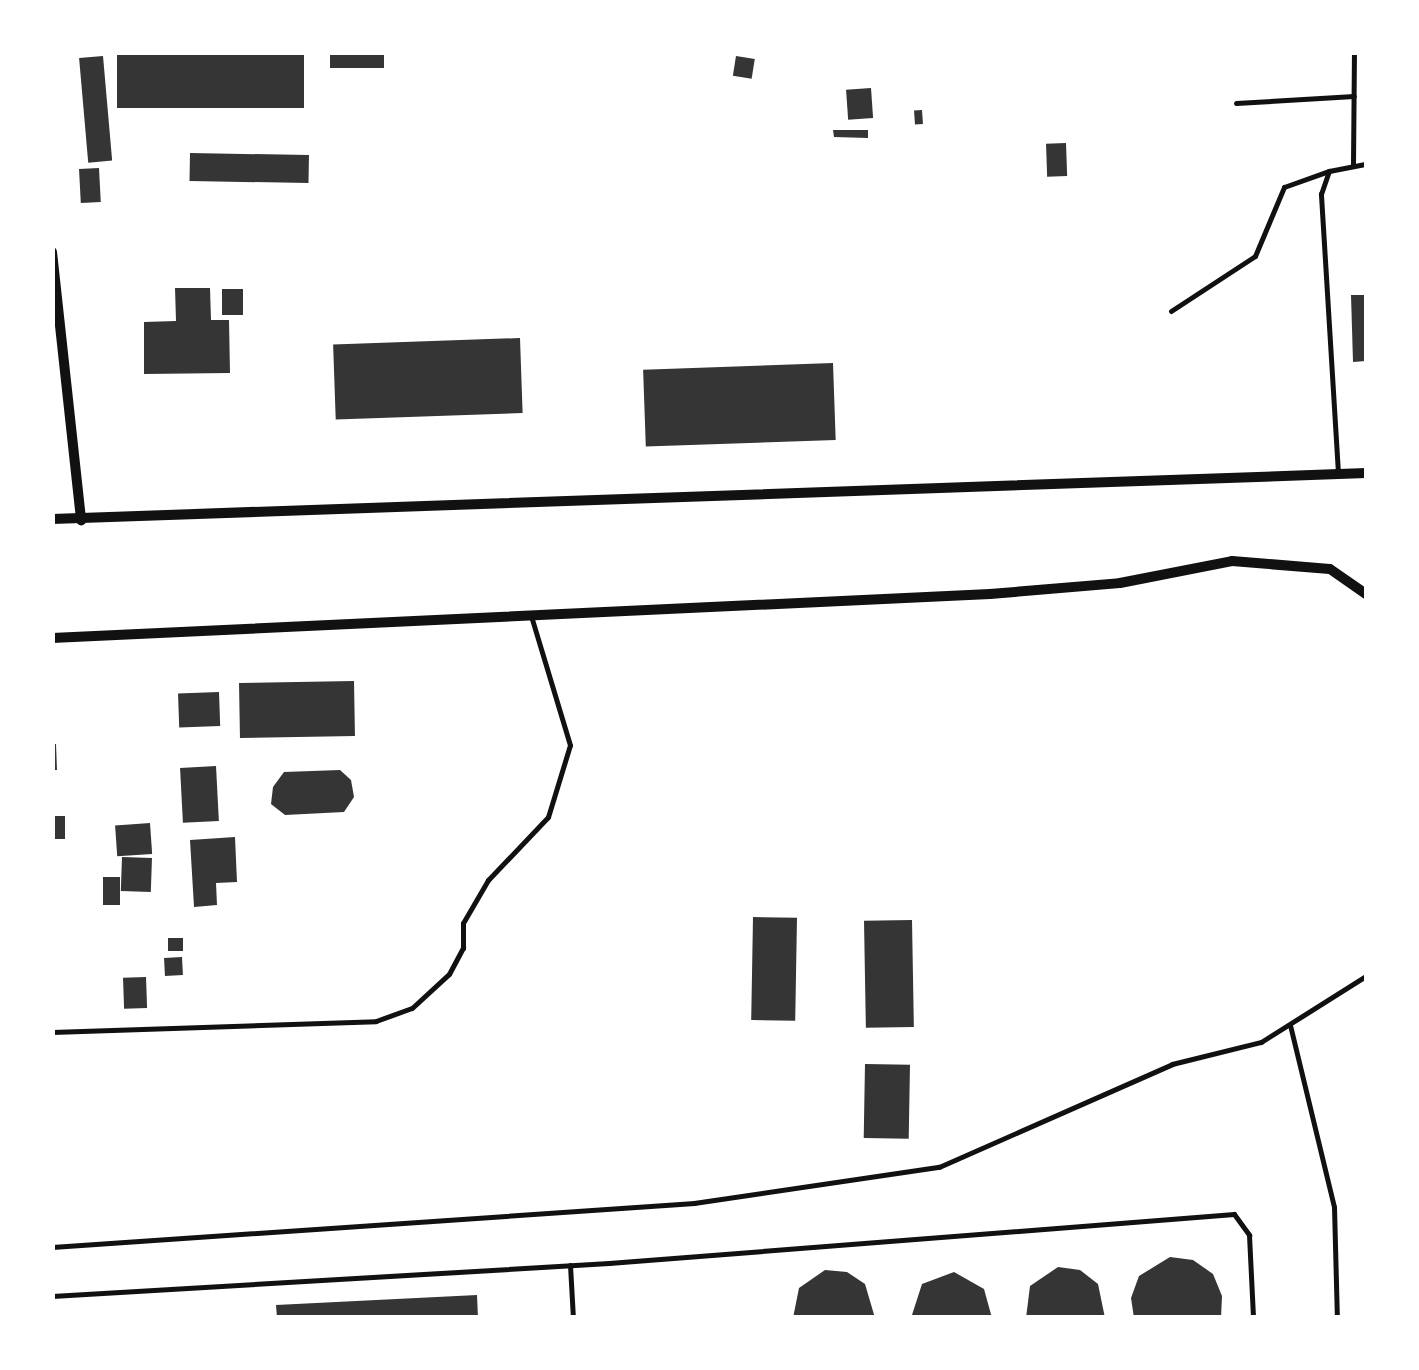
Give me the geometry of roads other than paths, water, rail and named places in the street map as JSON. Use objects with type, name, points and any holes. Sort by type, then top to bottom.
[{"type":"street","points":[[52,252],[82,520]]},
{"type":"street","points":[[52,519],[1366,473]]},
{"type":"street","points":[[52,638],[532,619],[1098,586],[1232,561],[1330,569],[1366,594]]},
{"type":"lane","points":[[1353,164],[1354,52]]},
{"type":"lane","points":[[1236,103],[1354,96]]},
{"type":"lane","points":[[1171,311],[1255,256],[1284,187],[1353,164],[1366,164]]},
{"type":"lane","points":[[1329,171],[1321,194],[1338,474]]},
{"type":"lane","points":[[52,1032],[376,1021],[412,1008],[449,974],[464,948],[463,923],[488,880],[548,817],[570,745],[532,619]]},
{"type":"lane","points":[[52,1247],[694,1203],[939,1168],[1172,1064],[1260,1042],[1366,976]]},
{"type":"lane","points":[[1290,1025],[1334,1207],[1337,1318]]},
{"type":"lane","points":[[52,1296],[570,1265],[1234,1214],[1249,1236],[1253,1318]]},
{"type":"lane","points":[[570,1265],[573,1318]]}]
